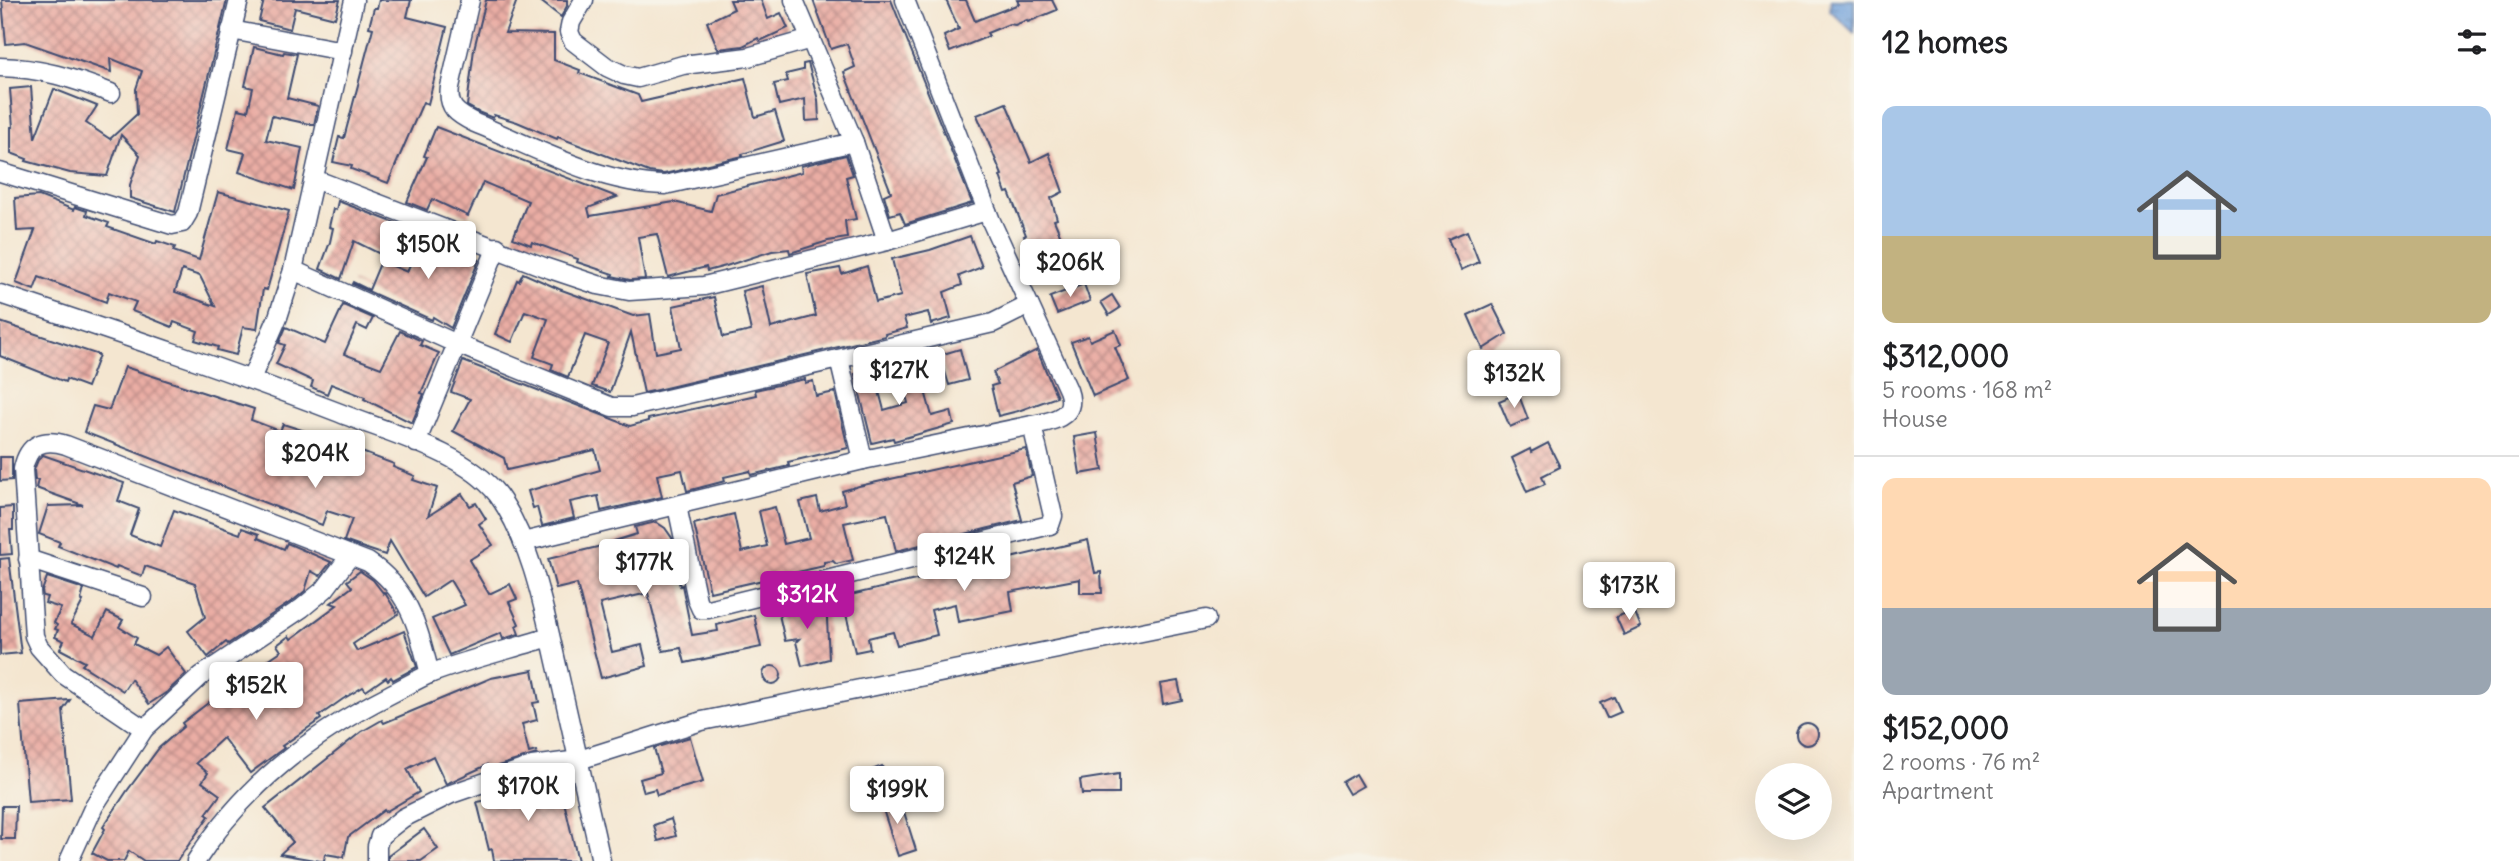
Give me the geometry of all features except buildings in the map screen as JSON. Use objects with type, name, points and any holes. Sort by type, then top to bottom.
[{"type":"street","points":[[0,172],[172,225],[181,223],[188,213],[239,0]]},
{"type":"street","points":[[251,379],[278,317],[293,270],[354,0]]},
{"type":"street","points":[[470,0],[448,98],[451,108],[475,123],[600,175],[637,184],[665,185],[854,142]]},
{"type":"street","points":[[584,0],[571,22],[569,32],[573,41],[607,67],[638,78],[695,63],[748,57],[811,40]]},
{"type":"street","points":[[794,0],[854,142],[887,241]]},
{"type":"street","points":[[523,542],[863,460],[1032,425],[1060,418],[1071,407],[1072,399],[987,211],[905,0]]},
{"type":"street","points":[[231,30],[343,51]]},
{"type":"street","points":[[0,67],[44,70],[111,93]]},
{"type":"street","points":[[314,179],[544,267],[598,285],[647,292],[704,286],[887,241],[987,211]]},
{"type":"street","points":[[416,443],[497,247]]},
{"type":"street","points":[[293,270],[457,344],[612,407],[632,407],[993,323],[1030,305]]},
{"type":"street","points":[[0,293],[251,379],[416,443],[456,461],[482,477],[499,498],[523,542],[550,637],[601,861]]},
{"type":"street","points":[[839,359],[863,460]]},
{"type":"street","points":[[677,506],[696,600],[701,609],[708,609],[1050,525],[1053,516],[1032,425]]},
{"type":"street","points":[[144,729],[64,674],[50,662],[34,636],[23,469],[25,457],[39,444],[53,441],[368,562],[381,570],[394,585],[416,618],[430,674]]},
{"type":"street","points":[[69,861],[94,806],[144,729],[201,676],[302,608],[325,589],[350,556]]},
{"type":"street","points":[[28,559],[143,597]]},
{"type":"street","points":[[377,861],[380,836],[403,818],[439,800],[532,766],[579,760],[702,722],[1206,619]]},
{"type":"street","points":[[196,861],[237,806],[273,770],[346,716],[430,674],[550,637]]},
{"type":"water","points":[[1831,0],[1854,0],[1854,33],[1830,10]]}]
